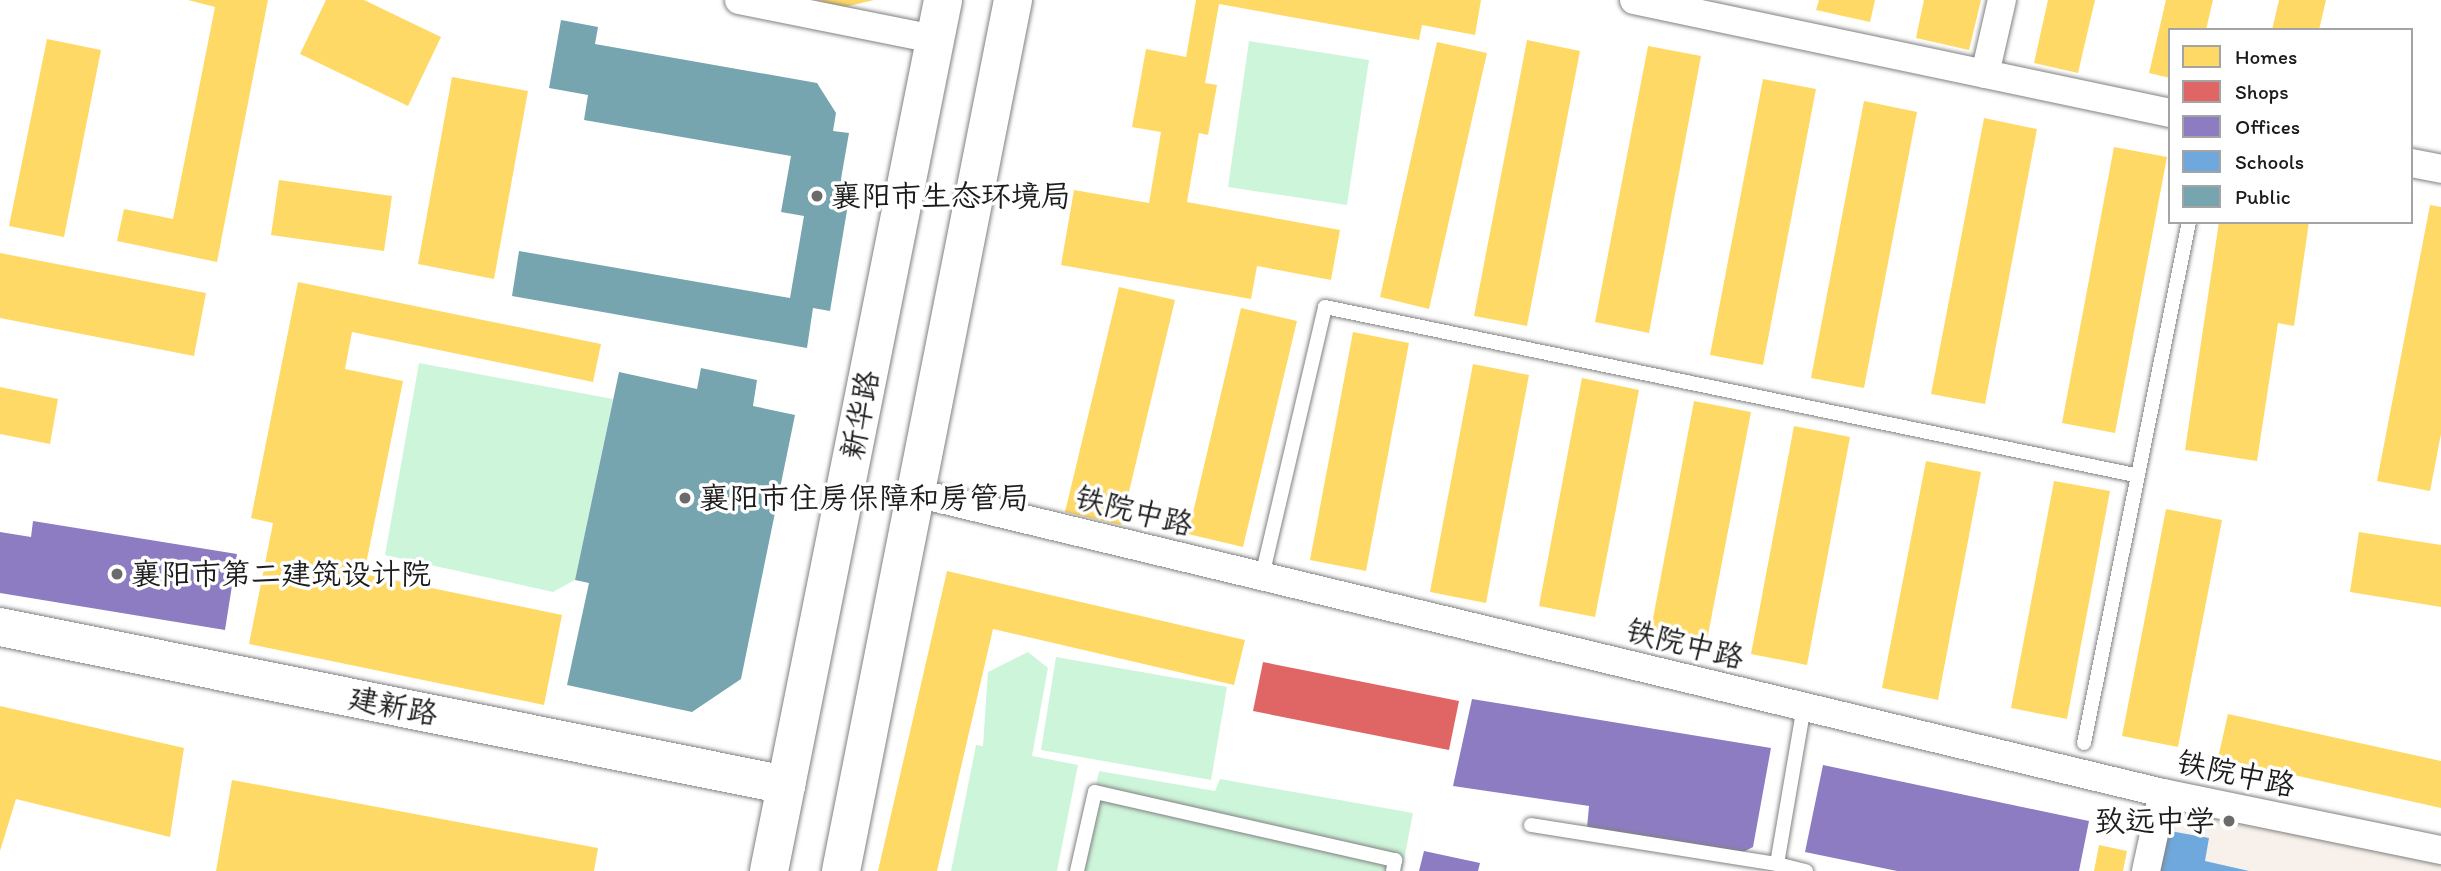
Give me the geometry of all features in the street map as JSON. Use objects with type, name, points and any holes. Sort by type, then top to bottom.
[{"type":"main road","name":"新华路","points":[[769,871],[943,0]]},
{"type":"main road","points":[[841,871],[1013,0]]},
{"type":"main road","name":"建新路","points":[[0,627],[786,785]]},
{"type":"street","points":[[739,0],[935,39]]},
{"type":"street","points":[[1634,0],[2168,113]]},
{"type":"street","points":[[1985,74],[2002,0]]},
{"type":"street","points":[[2413,163],[2441,169]]},
{"type":"street","name":"铁院中路","points":[[916,493],[2163,793],[2441,850]]},
{"type":"street","points":[[2146,871],[2163,793]]},
{"type":"lane","points":[[2084,743],[2135,475],[2189,224]]},
{"type":"lane","points":[[1262,576],[1325,307],[2135,475]]},
{"type":"lane","points":[[1777,864],[1804,706]]},
{"type":"lane","points":[[1077,871],[1095,792],[1395,860],[1393,871]]},
{"type":"lane","points":[[1531,825],[1777,864],[1806,871]]},
{"type":"shaded area","name":"致远中学","points":[[2163,793],[2441,850],[2441,871],[2146,871]]},
{"type":"green space","points":[[1249,41],[1369,60],[1347,205],[1228,187]]},
{"type":"green space","points":[[419,363],[613,399],[575,580],[553,592],[385,555]]},
{"type":"green space","points":[[1028,652],[1048,668],[1032,756],[1078,765],[1057,871],[951,871],[976,745],[983,746],[988,672]]},
{"type":"green space","points":[[1056,657],[1227,687],[1211,780],[1041,750]]},
{"type":"green space","points":[[1099,771],[1215,791],[1220,779],[1413,813],[1402,871],[1078,871]]},
{"type":"building: Homes","points":[[188,0],[268,0],[217,262],[117,241],[124,209],[173,219],[215,7]]},
{"type":"building: Homes","points":[[326,0],[364,0],[441,37],[408,106],[300,54]]},
{"type":"building: Homes","points":[[815,0],[874,0],[845,7]]},
{"type":"building: Homes","points":[[1196,0],[1481,0],[1475,35],[1422,25],[1419,40],[1219,4],[1205,83],[1217,85],[1208,135],[1199,133],[1187,202],[1340,230],[1331,280],[1257,266],[1251,299],[1061,265],[1074,190],[1149,203],[1161,132],[1132,127],[1146,49],[1186,57]]},
{"type":"building: Homes","points":[[1819,0],[1875,0],[1870,22],[1816,10]]},
{"type":"building: Homes","points":[[1924,0],[1981,0],[1969,50],[1916,38]]},
{"type":"building: Homes","points":[[2048,0],[2095,0],[2078,73],[2034,63]]},
{"type":"building: Homes","points":[[2166,0],[2213,0],[2206,28],[2168,28],[2168,78],[2149,73]]},
{"type":"building: Homes","points":[[2279,0],[2326,0],[2319,28],[2272,28]]},
{"type":"building: Homes","points":[[47,39],[101,50],[64,237],[9,226]]},
{"type":"building: Homes","points":[[1527,40],[1580,51],[1527,326],[1474,316]]},
{"type":"building: Homes","points":[[1437,42],[1487,53],[1429,309],[1380,297]]},
{"type":"building: Homes","points":[[1648,46],[1701,56],[1649,333],[1595,322]]},
{"type":"building: Homes","points":[[452,77],[528,91],[494,279],[418,264]]},
{"type":"building: Homes","points":[[1763,79],[1816,89],[1763,365],[1710,355]]},
{"type":"building: Homes","points":[[1864,101],[1917,112],[1864,388],[1811,378]]},
{"type":"building: Homes","points":[[1984,118],[2037,129],[1985,404],[1931,394]]},
{"type":"building: Homes","points":[[2114,147],[2167,157],[2115,433],[2062,423]]},
{"type":"building: Homes","points":[[279,180],[392,196],[384,251],[271,235]]},
{"type":"building: Homes","points":[[2430,205],[2441,207],[2441,434],[2430,491],[2377,481]]},
{"type":"building: Homes","points":[[2219,224],[2309,224],[2294,326],[2278,323],[2257,461],[2185,450]]},
{"type":"building: Homes","points":[[0,253],[206,293],[194,356],[0,318]]},
{"type":"building: Homes","points":[[298,282],[601,344],[593,382],[352,332],[345,369],[403,381],[364,574],[562,615],[544,705],[249,644],[273,523],[251,518]]},
{"type":"building: Homes","points":[[1119,287],[1175,300],[1121,525],[1065,512]]},
{"type":"building: Homes","points":[[1241,308],[1297,321],[1243,547],[1188,534]]},
{"type":"building: Homes","points":[[1353,332],[1409,343],[1366,571],[1310,560]]},
{"type":"building: Homes","points":[[1473,364],[1529,375],[1486,603],[1430,592]]},
{"type":"building: Homes","points":[[1582,378],[1639,390],[1595,617],[1539,606]]},
{"type":"building: Homes","points":[[0,387],[58,399],[50,444],[0,434]]},
{"type":"building: Homes","points":[[1694,401],[1751,412],[1707,640],[1651,629]]},
{"type":"building: Homes","points":[[1794,426],[1850,437],[1807,665],[1751,654]]},
{"type":"building: Homes","points":[[1926,461],[1981,472],[1938,700],[1882,688]]},
{"type":"building: Homes","points":[[2054,481],[2110,491],[2067,719],[2011,708]]},
{"type":"building: Homes","points":[[2166,509],[2222,520],[2178,747],[2122,736]]},
{"type":"building: Homes","points":[[2359,532],[2441,545],[2441,607],[2350,592]]},
{"type":"building: Homes","points":[[947,571],[1245,640],[1234,685],[993,629],[937,871],[878,871]]},
{"type":"building: Homes","points":[[0,706],[184,748],[170,837],[16,799],[0,851]]},
{"type":"building: Homes","points":[[2228,714],[2441,761],[2441,808],[2218,758]]},
{"type":"building: Homes","points":[[232,780],[598,848],[594,871],[216,871]]},
{"type":"building: Homes","points":[[2099,845],[2127,851],[2123,871],[2094,871]]},
{"type":"building: Shops","points":[[1263,662],[1459,701],[1449,750],[1253,711]]},
{"type":"building: Offices","name":"襄阳市第二建筑设计院","points":[[33,521],[237,554],[225,630],[0,593],[0,532],[31,537]]},
{"type":"building: Offices","points":[[1472,699],[1771,748],[1753,847],[1735,856],[1587,828],[1589,806],[1453,786]]},
{"type":"building: Offices","points":[[1823,765],[2089,821],[2079,871],[1897,871],[1805,852]]},
{"type":"building: Offices","points":[[1424,851],[1480,863],[1478,871],[1419,871]]},
{"type":"building: Schools","points":[[2159,829],[2209,838],[2205,861],[2249,871],[2151,871]]},
{"type":"building: Public","name":"襄阳市生态环境局","points":[[561,20],[598,27],[595,44],[817,83],[836,113],[833,131],[849,133],[841,179],[852,181],[830,311],[813,308],[807,348],[512,296],[519,251],[790,298],[804,216],[781,212],[791,156],[584,120],[588,95],[549,88]]},
{"type":"building: Public","name":"襄阳市住房保障和房管局","points":[[701,368],[757,380],[753,406],[795,415],[741,679],[692,712],[567,685],[589,583],[575,580],[619,372],[697,389]]},
{"type":"place","name":"襄阳市生态环境局","points":[[817,196]]},
{"type":"place","name":"襄阳市住房保障和房管局","points":[[685,498]]},
{"type":"place","name":"襄阳市第二建筑设计院","points":[[117,574]]},
{"type":"place","name":"致远中学","points":[[2229,821]]}]
